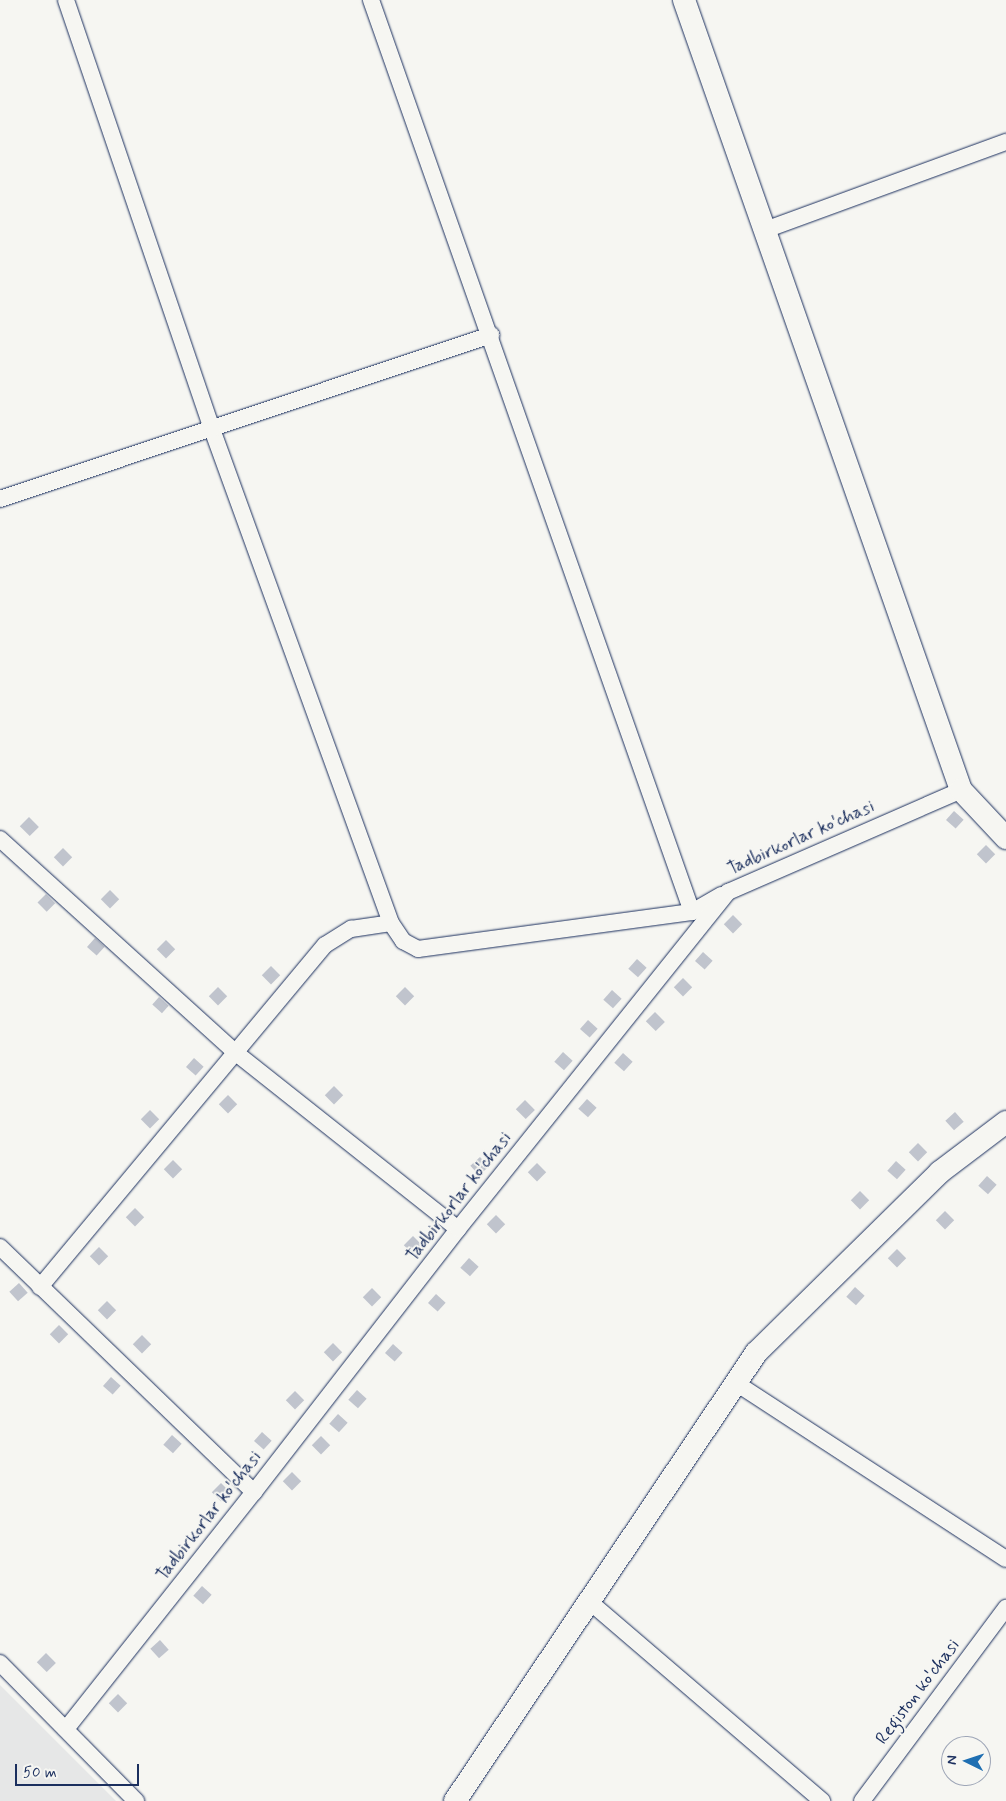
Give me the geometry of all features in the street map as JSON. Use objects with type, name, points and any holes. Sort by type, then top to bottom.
[{"type":"main road","points":[[684,0],[961,790],[1006,838]]},
{"type":"main road","points":[[455,1801],[756,1353],[940,1172],[1006,1122]]},
{"type":"street","points":[[66,0],[212,429],[391,923],[403,941],[418,949],[692,912],[728,892]]},
{"type":"street","points":[[371,0],[491,335],[692,912]]},
{"type":"street","points":[[765,230],[1006,142]]},
{"type":"street","points":[[0,499],[491,335]]},
{"type":"street","name":"Tadbirkorlar ko'chasi","points":[[66,1729],[254,1492],[458,1229],[728,892],[961,790]]},
{"type":"street","points":[[0,839],[236,1053],[458,1229]]},
{"type":"street","points":[[40,1287],[325,946],[351,929],[391,923]]},
{"type":"street","points":[[0,1247],[254,1492]]},
{"type":"street","points":[[736,1383],[1006,1559]]},
{"type":"street","points":[[590,1602],[822,1801]]},
{"type":"street","name":"Registon ko'chasi","points":[[862,1801],[1006,1608]]},
{"type":"street","points":[[0,1663],[136,1801]]},
{"type":"shaded area","points":[[0,1685],[116,1801],[0,1801]]},
{"type":"building","points":[[954,811],[964,820],[956,829],[946,820]]},
{"type":"building","points":[[29,817],[39,827],[30,836],[20,826]]},
{"type":"building","points":[[986,845],[995,854],[986,863],[977,854]]},
{"type":"building","points":[[63,848],[72,857],[63,866],[54,857]]},
{"type":"building","points":[[110,890],[119,899],[110,908],[101,899]]},
{"type":"building","points":[[46,894],[55,903],[47,912],[38,902]]},
{"type":"building","points":[[733,915],[742,924],[733,933],[724,924]]},
{"type":"building","points":[[95,938],[105,947],[97,956],[87,947]]},
{"type":"building","points":[[166,940],[175,949],[166,958],[157,949]]},
{"type":"building","points":[[703,952],[713,961],[705,970],[695,961]]},
{"type":"building","points":[[637,959],[647,968],[638,977],[628,969]]},
{"type":"building","points":[[271,966],[280,975],[271,984],[262,975]]},
{"type":"building","points":[[683,978],[692,987],[683,996],[674,987]]},
{"type":"building","points":[[218,987],[227,996],[218,1005],[209,996]]},
{"type":"building","points":[[405,987],[414,996],[405,1005],[396,996]]},
{"type":"building","points":[[612,990],[622,999],[613,1008],[603,1000]]},
{"type":"building","points":[[159,997],[169,1006],[162,1013],[152,1004]]},
{"type":"building","points":[[655,1012],[665,1022],[656,1031],[646,1021]]},
{"type":"building","points":[[588,1020],[598,1029],[590,1038],[580,1029]]},
{"type":"building","points":[[563,1052],[573,1061],[564,1070],[554,1062]]},
{"type":"building","points":[[623,1053],[633,1062],[624,1071],[614,1063]]},
{"type":"building","points":[[194,1058],[204,1067],[196,1076],[186,1067]]},
{"type":"building","points":[[334,1086],[343,1095],[334,1104],[325,1095]]},
{"type":"building","points":[[228,1095],[237,1104],[228,1113],[219,1104]]},
{"type":"building","points":[[587,1099],[597,1108],[588,1117],[578,1109]]},
{"type":"building","points":[[525,1100],[535,1110],[526,1119],[516,1109]]},
{"type":"building","points":[[150,1110],[159,1119],[150,1128],[141,1119]]},
{"type":"building","points":[[955,1112],[964,1122],[954,1130],[945,1121]]},
{"type":"building","points":[[918,1143],[927,1152],[918,1161],[909,1152]]},
{"type":"building","points":[[480,1157],[489,1167],[479,1175],[470,1166]]},
{"type":"building","points":[[173,1160],[182,1169],[173,1178],[164,1169]]},
{"type":"building","points":[[896,1161],[906,1170],[897,1179],[887,1171]]},
{"type":"building","points":[[537,1163],[546,1172],[537,1181],[528,1172]]},
{"type":"building","points":[[987,1176],[997,1185],[988,1194],[978,1186]]},
{"type":"building","points":[[860,1191],[869,1200],[860,1209],[851,1200]]},
{"type":"building","points":[[135,1208],[144,1217],[135,1226],[126,1217]]},
{"type":"building","points":[[945,1211],[954,1220],[945,1229],[936,1220]]},
{"type":"building","points":[[496,1215],[505,1224],[496,1233],[487,1224]]},
{"type":"building","points":[[413,1236],[422,1245],[413,1254],[404,1245]]},
{"type":"building","points":[[99,1247],[108,1256],[99,1265],[90,1256]]},
{"type":"building","points":[[897,1249],[906,1258],[897,1267],[888,1258]]},
{"type":"building","points":[[469,1258],[479,1267],[470,1276],[460,1268]]},
{"type":"building","points":[[19,1283],[28,1293],[18,1301],[9,1292]]},
{"type":"building","points":[[855,1287],[865,1296],[856,1305],[846,1297]]},
{"type":"building","points":[[372,1288],[381,1297],[372,1306],[363,1297]]},
{"type":"building","points":[[436,1294],[446,1303],[438,1312],[428,1303]]},
{"type":"building","points":[[107,1301],[116,1310],[107,1319],[98,1310]]},
{"type":"building","points":[[59,1325],[68,1334],[59,1343],[50,1334]]},
{"type":"building","points":[[142,1335],[151,1344],[142,1353],[133,1344]]},
{"type":"building","points":[[333,1343],[342,1352],[333,1361],[324,1352]]},
{"type":"building","points":[[393,1344],[403,1353],[395,1362],[385,1353]]},
{"type":"building","points":[[111,1377],[121,1386],[113,1395],[103,1386]]},
{"type":"building","points":[[357,1390],[367,1399],[358,1408],[348,1400]]},
{"type":"building","points":[[295,1391],[304,1400],[295,1409],[286,1400]]},
{"type":"building","points":[[338,1414],[348,1423],[339,1432],[329,1424]]},
{"type":"building","points":[[262,1432],[272,1441],[264,1450],[254,1441]]},
{"type":"building","points":[[172,1435],[182,1444],[173,1453],[163,1445]]},
{"type":"building","points":[[321,1436],[330,1445],[321,1454],[312,1445]]},
{"type":"building","points":[[292,1472],[301,1481],[292,1490],[283,1481]]},
{"type":"building","points":[[221,1483],[230,1492],[221,1501],[212,1492]]},
{"type":"building","points":[[202,1586],[212,1595],[203,1604],[193,1596]]},
{"type":"building","points":[[160,1640],[169,1650],[159,1658],[150,1649]]},
{"type":"building","points":[[46,1653],[56,1663],[47,1672],[37,1662]]},
{"type":"building","points":[[118,1694],[127,1703],[118,1712],[109,1703]]}]
